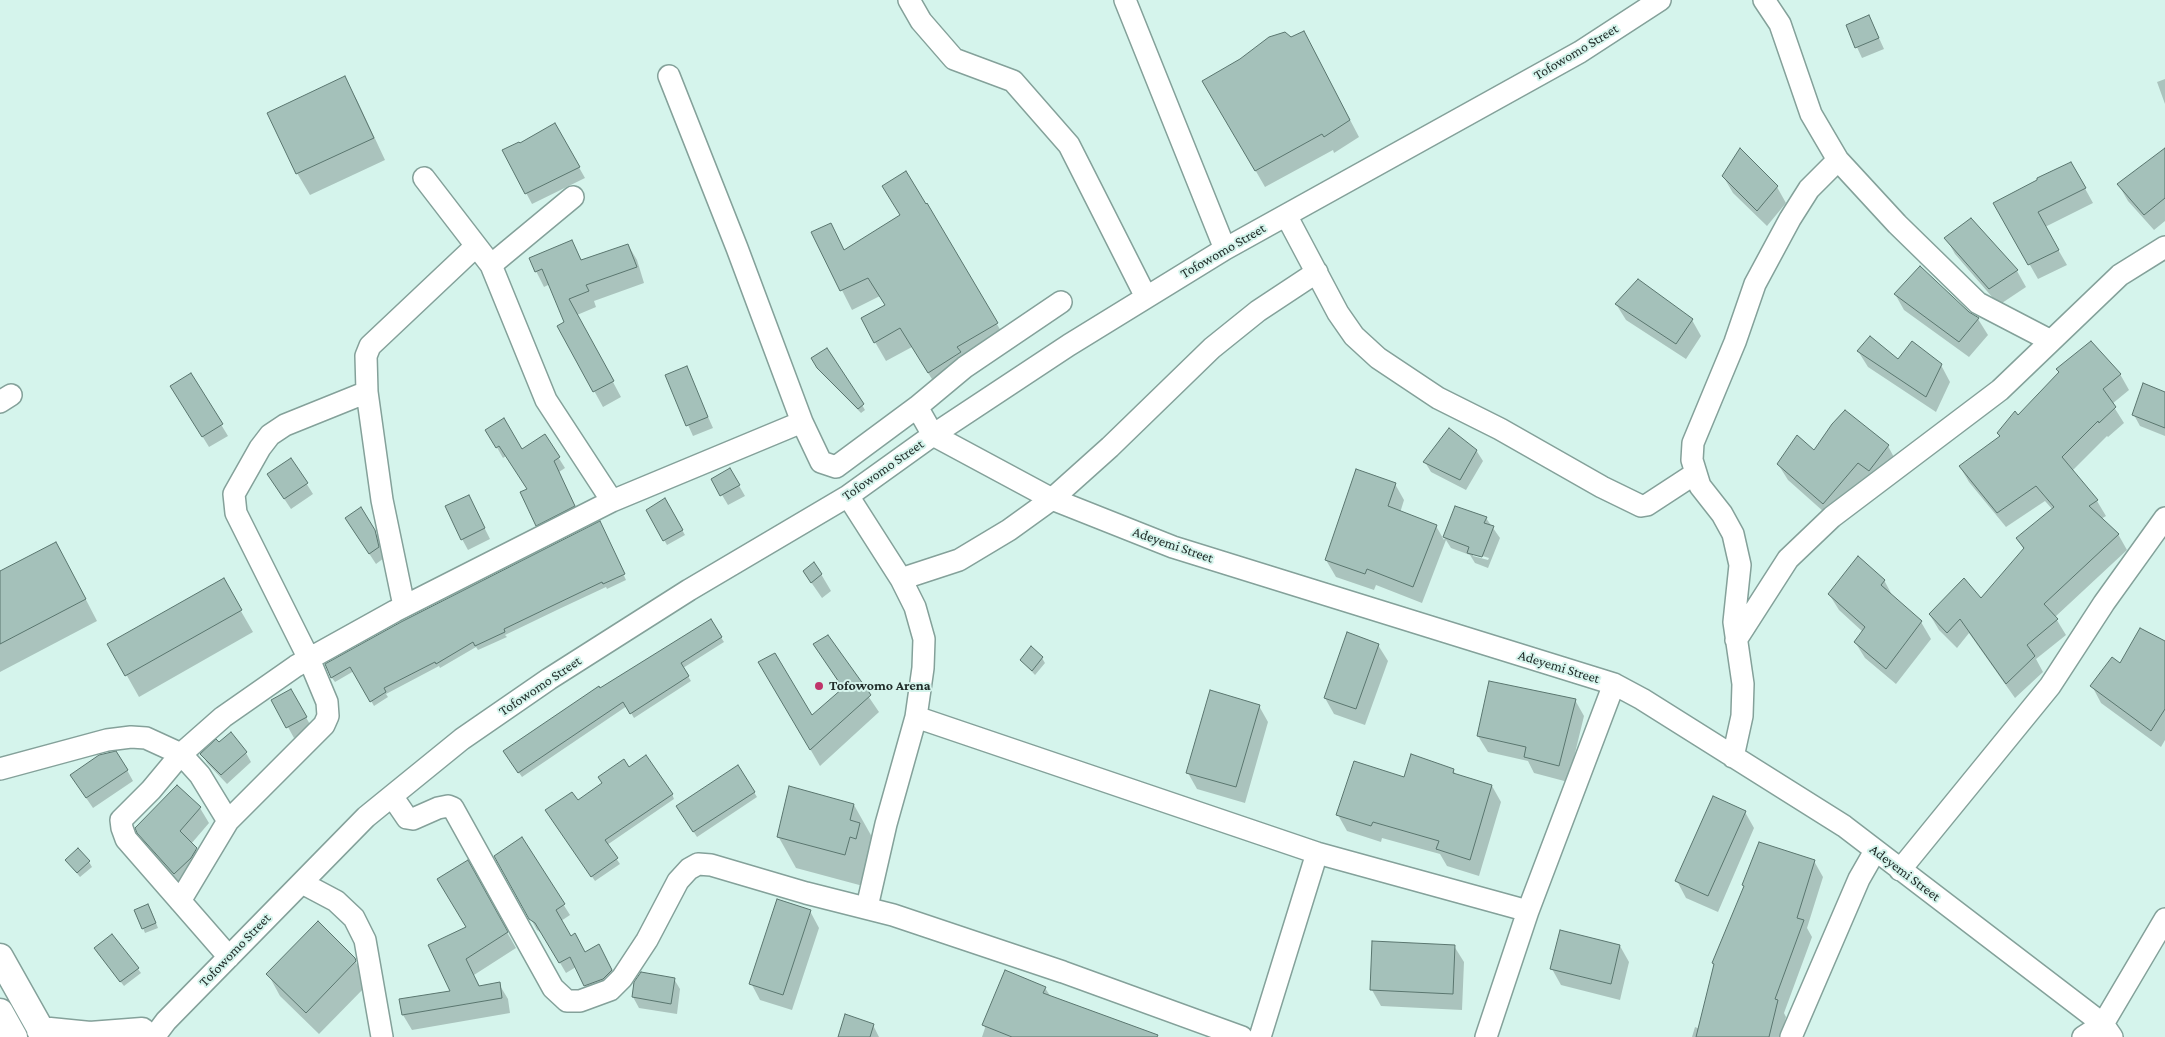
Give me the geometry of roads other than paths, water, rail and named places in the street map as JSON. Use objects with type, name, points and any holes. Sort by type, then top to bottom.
[{"type":"main road","points":[[0,957],[43,1034],[90,1035],[148,1032]]},
{"type":"main road","points":[[0,1012],[14,1037]]},
{"type":"street","points":[[909,0],[921,21],[954,59],[1013,81],[1069,145],[1146,297]]},
{"type":"street","points":[[1125,0],[1225,249]]},
{"type":"street","name":"Tofowomo Street","points":[[148,1032],[229,957],[366,817],[462,739],[549,679],[689,590],[848,496],[933,436],[1069,345],[1146,297],[1225,249],[1384,159],[1490,103],[1580,52],[1660,0]]},
{"type":"street","points":[[1764,0],[1780,24],[1811,114],[1838,160],[1897,224],[1978,303],[2051,342]]},
{"type":"street","points":[[669,76],[737,248],[802,422],[821,462],[836,467],[917,407],[965,367],[1061,302]]},
{"type":"street","points":[[1733,757],[1742,716],[1743,684],[1734,622],[1740,565],[1733,534],[1722,514],[1700,486],[1692,460],[1693,443],[1735,342],[1755,284],[1790,219],[1810,189],[1838,160]]},
{"type":"street","points":[[424,178],[491,265],[546,400],[612,501]]},
{"type":"street","points":[[491,265],[573,197]]},
{"type":"street","points":[[1286,215],[1338,312],[1354,336],[1378,358],[1438,398],[1500,429],[1602,487],[1641,506],[1647,505],[1696,473]]},
{"type":"street","points":[[404,606],[382,500],[368,392],[366,356],[370,346],[476,246]]},
{"type":"street","points":[[1736,640],[1788,559],[1826,523],[2000,390],[2120,275],[2165,247]]},
{"type":"street","points":[[901,579],[959,560],[1009,530],[1052,499],[1110,447],[1212,348],[1258,311],[1317,272]]},
{"type":"street","points":[[180,901],[228,821],[324,725],[328,716],[327,702],[309,658],[236,514],[234,494],[260,448],[270,435],[285,425],[368,392]]},
{"type":"street","points":[[917,407],[933,436]]},
{"type":"street","points":[[229,957],[126,839],[122,828],[121,820],[151,790],[181,754],[223,717],[309,658],[404,606],[612,501],[802,422]]},
{"type":"street","name":"Adeyemi Street","points":[[933,436],[1052,499],[1173,547],[1614,684],[1642,699],[1844,826],[2108,1031]]},
{"type":"street","points":[[848,496],[901,579],[915,607],[924,638],[923,668],[916,717],[886,824],[867,907]]},
{"type":"street","points":[[1900,870],[2050,686],[2104,602],[2165,518]]},
{"type":"street","points":[[1486,1037],[1528,911],[1614,684]]},
{"type":"street","points":[[916,717],[1317,852],[1528,911]]},
{"type":"street","points":[[0,769],[107,740],[131,736],[146,738],[181,754],[200,775],[228,821]]},
{"type":"street","points":[[392,796],[407,818],[413,819],[438,808],[448,806],[453,808],[553,988],[567,1001],[580,1001],[610,990],[622,978],[647,940],[678,881],[689,869],[698,864],[726,868],[806,893],[867,907],[1063,972],[1242,1037]]},
{"type":"street","points":[[1791,1037],[1858,879],[1875,851]]},
{"type":"street","points":[[1260,1037],[1317,852]]},
{"type":"street","points":[[302,883],[336,901],[354,918],[365,940],[382,1037]]},
{"type":"street","points":[[2083,1037],[2108,1031],[2165,919]]},
{"type":"place","name":"Tofowomo Arena","points":[[819,686]]}]
